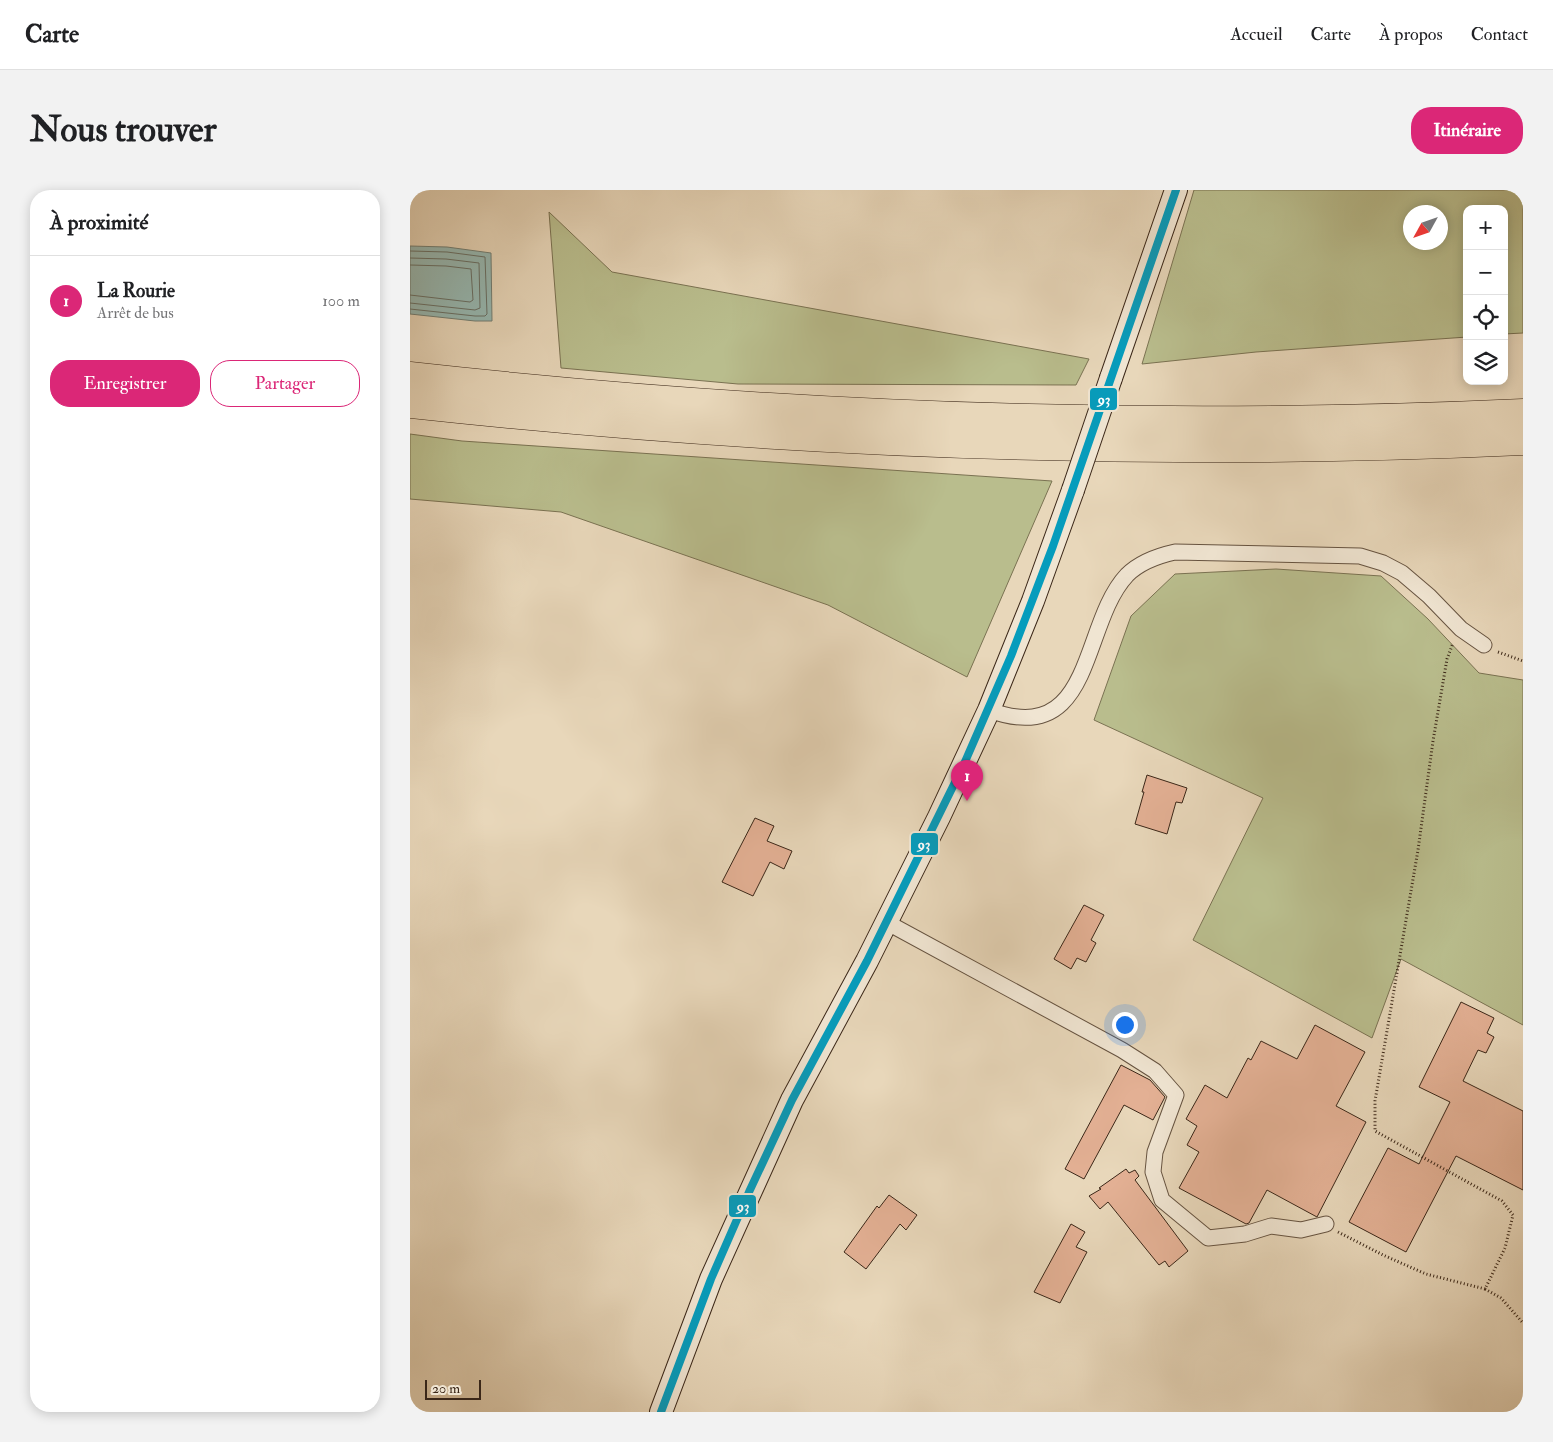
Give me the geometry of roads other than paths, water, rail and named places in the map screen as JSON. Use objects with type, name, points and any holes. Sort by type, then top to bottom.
[{"type":"highway","points":[[410,376],[612,395],[748,405],[1010,416],[1197,420],[1523,413]]},
{"type":"highway","points":[[410,404],[608,423],[755,434],[912,441],[1195,448],[1344,447],[1523,441]]},
{"type":"main road","points":[[661,1412],[711,1279],[792,1100],[867,961],[939,817],[989,710],[1033,601],[1073,490],[1176,190]]},
{"type":"street","points":[[989,710],[1007,717],[1028,718],[1058,707],[1069,696],[1080,679],[1115,592],[1127,575],[1140,564],[1157,556],[1175,552],[1360,556],[1383,563],[1402,574],[1462,629],[1484,645]]},
{"type":"street","points":[[886,922],[1122,1050],[1155,1071],[1176,1094],[1155,1152],[1153,1172],[1162,1200],[1208,1238],[1245,1234],[1271,1226],[1301,1230],[1326,1224]]},
{"type":"water","points":[[410,246],[447,247],[491,253],[492,321],[410,314]]},
{"type":"place","name":"La Rourie","points":[[967,801]]}]
